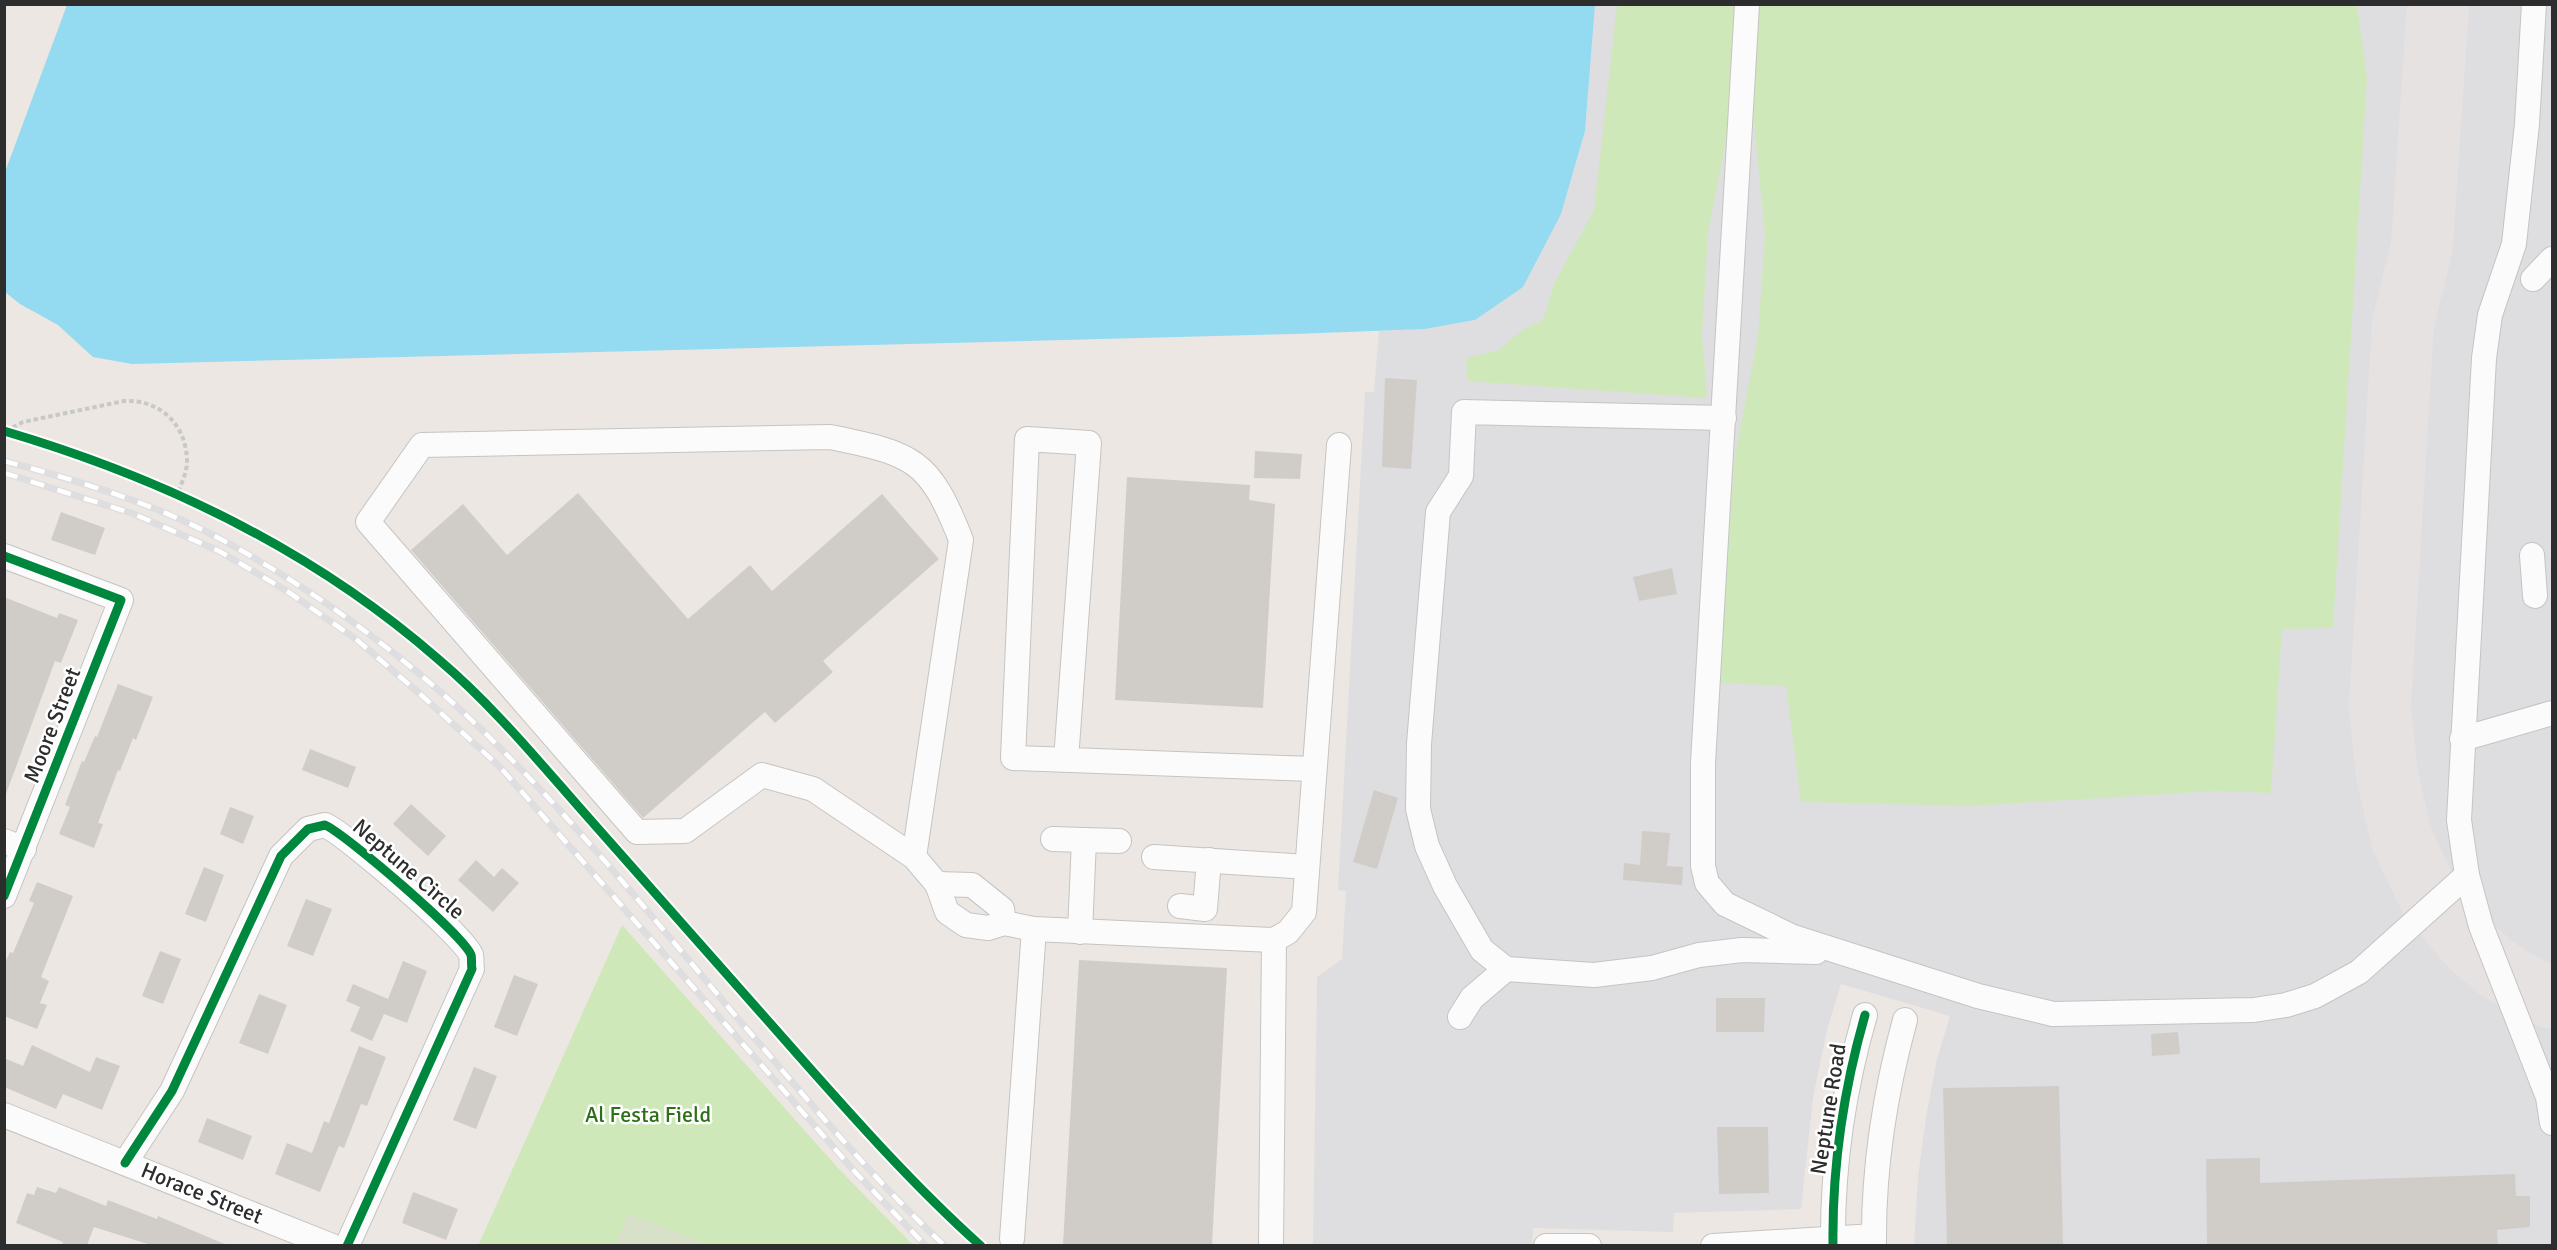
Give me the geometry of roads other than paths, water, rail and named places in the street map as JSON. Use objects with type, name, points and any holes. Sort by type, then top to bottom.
[{"type":"street","points":[[1747,4],[1703,763],[1703,866],[1707,883],[1725,904],[1793,937],[1846,952],[1978,996],[2053,1014],[2254,1010],[2286,1005],[2315,996],[2359,972],[2467,875]]},
{"type":"street","points":[[2534,4],[2527,124],[2514,244],[2490,315],[2484,358],[2459,820],[2467,875],[2484,936],[2548,1097],[2552,1123]]},
{"type":"street","points":[[2533,279],[2553,259]]},
{"type":"street","points":[[1724,418],[1464,412],[1461,476],[1438,512],[1419,744],[1418,809],[1427,846],[1445,886],[1482,950],[1506,969],[1594,975],[1652,968],[1699,955],[1742,950],[1846,952]]},
{"type":"street","points":[[914,857],[961,540],[946,502],[921,466],[890,450],[830,437],[422,445],[368,522],[637,832],[685,831],[762,775],[813,789],[914,857],[937,884],[947,912],[966,925],[988,928],[1004,923],[1034,929],[1080,932],[1274,940],[1288,932],[1304,912],[1339,445]]},
{"type":"street","points":[[1066,760],[1089,443],[1027,439],[1013,758],[1066,760],[1314,769]]},
{"type":"street","points":[[2532,555],[2535,596]]},
{"type":"street","name":"Moore Street","points":[[4,556],[121,600],[14,845],[4,896]]},
{"type":"street","points":[[2462,739],[2553,713]]},
{"type":"street","name":"Neptune Circle","points":[[124,1163],[172,1091],[282,856],[308,829],[325,825],[353,844],[455,934],[471,955],[472,969],[347,1245]]},
{"type":"street","points":[[1053,839],[1119,841]]},
{"type":"street","points":[[1080,932],[1084,840]]},
{"type":"street","points":[[1154,857],[1307,867]]},
{"type":"street","points":[[1180,906],[1204,909],[1209,860]]},
{"type":"street","points":[[937,884],[972,885],[1002,909],[1004,923]]},
{"type":"street","points":[[1012,1239],[1034,929]]},
{"type":"street","points":[[1271,1245],[1274,940]]},
{"type":"street","points":[[1460,1017],[1472,998],[1506,969]]},
{"type":"street","name":"Neptune Road","points":[[1833,1241],[1838,1158],[1858,1038],[1865,1015]]},
{"type":"street","points":[[1713,1245],[1874,1241],[1879,1155],[1886,1102],[1905,1020]]},
{"type":"street","points":[[1858,1038],[1899,1044]]},
{"type":"street","name":"Horace Street","points":[[4,1115],[332,1245]]},
{"type":"street","points":[[1546,1245],[1589,1245]]},
{"type":"water","points":[[67,4],[1595,5],[1585,131],[1561,214],[1523,287],[1475,320],[1425,329],[1294,334],[132,364],[93,357],[58,325],[20,304],[5,292],[5,172]]},
{"type":"railway","points":[[4,461],[119,495],[202,529],[304,589],[413,668],[480,728],[543,793],[606,862],[849,1147],[945,1246]]},
{"type":"railway","points":[[4,473],[134,514],[219,551],[287,591],[357,640],[500,767],[856,1173],[926,1246]]},
{"type":"park label","name":"Al Festa Field","points":[[648,1114]]}]
